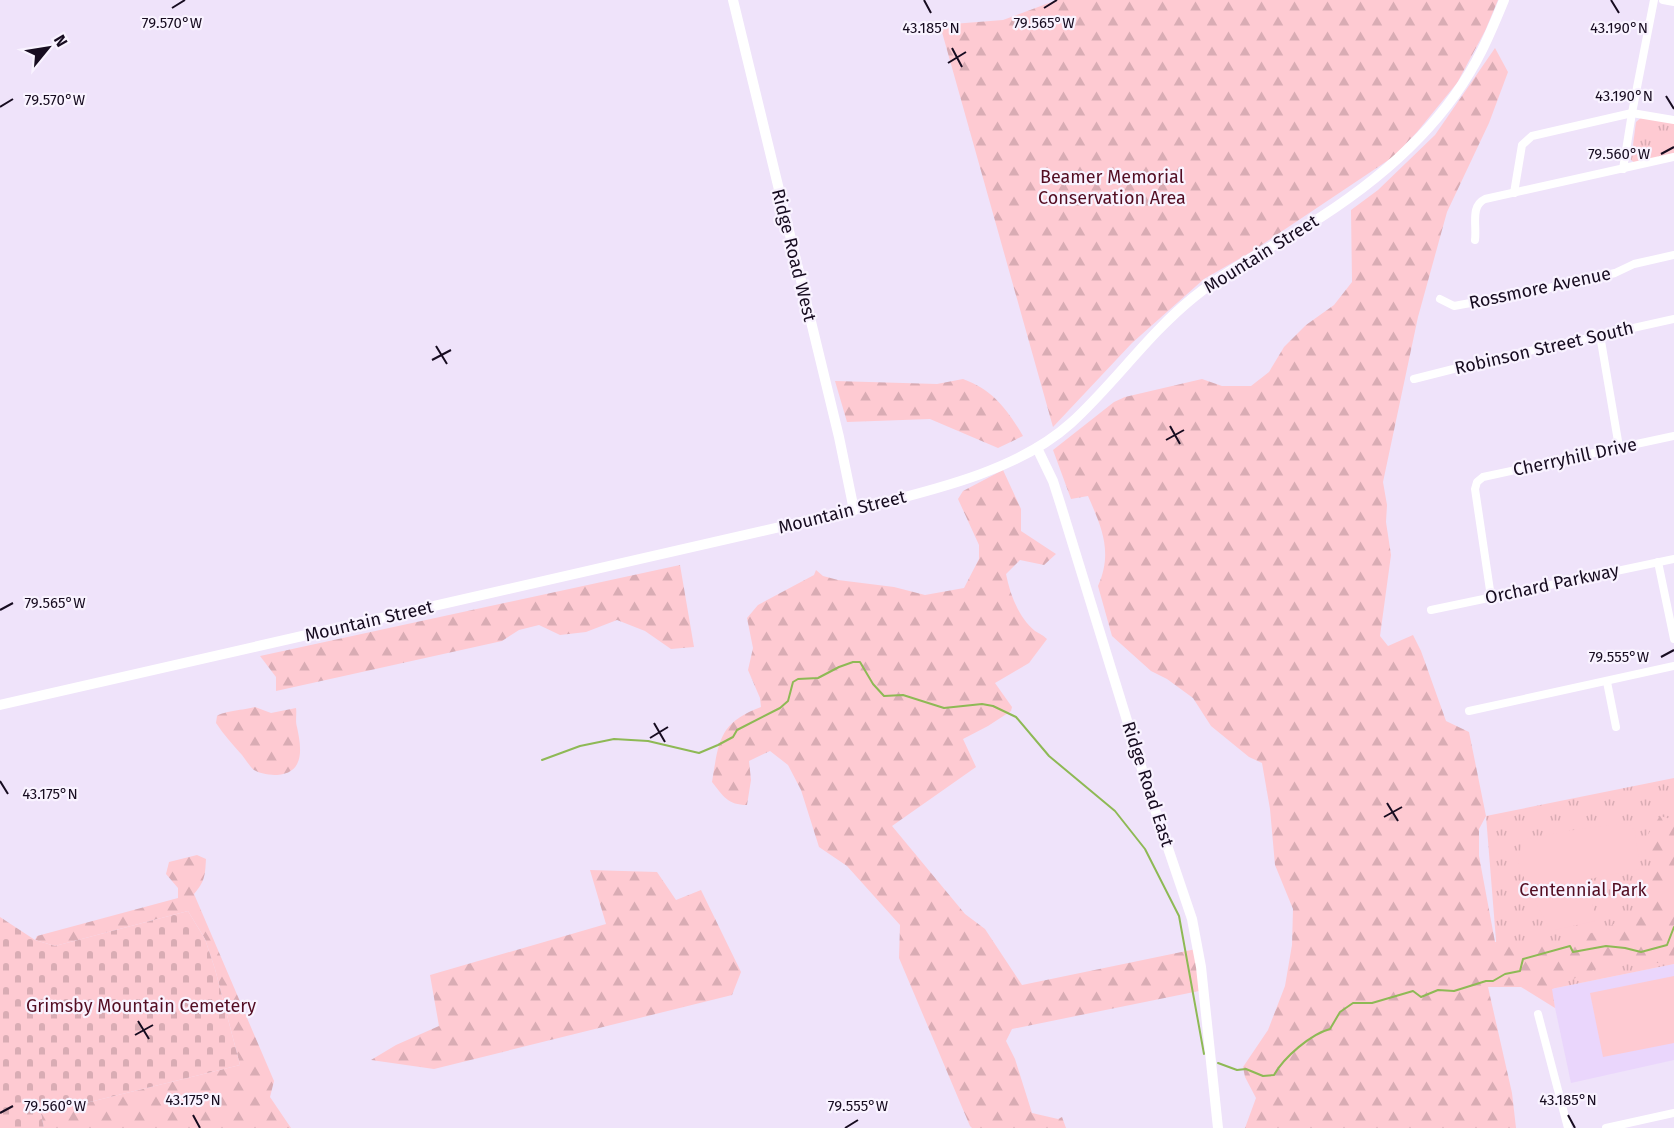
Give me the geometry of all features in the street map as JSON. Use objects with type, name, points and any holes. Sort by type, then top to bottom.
[{"type":"main road","name":"Ridge Road West","points":[[733,0],[839,437],[854,510]]},
{"type":"main road","name":"Mountain Street","points":[[0,705],[854,510],[953,483],[1037,448],[1070,424],[1156,333],[1193,298],[1253,256],[1319,218],[1368,185],[1406,152],[1460,87],[1482,51],[1504,0]]},
{"type":"main road","name":"Ridge Road East","points":[[1037,448],[1053,481],[1149,792],[1192,919],[1201,967],[1218,1128]]},
{"type":"street","points":[[1623,169],[1654,0]]},
{"type":"street","points":[[1663,0],[1674,2]]},
{"type":"street","points":[[1514,192],[1522,145],[1532,136],[1632,113],[1674,120]]},
{"type":"street","points":[[1475,240],[1475,209],[1479,202],[1514,192],[1674,157]]},
{"type":"street","name":"Rossmore Avenue","points":[[1440,299],[1454,306],[1536,291],[1615,273],[1634,264],[1674,255]]},
{"type":"street","name":"Robinson Street South","points":[[1414,379],[1674,319]]},
{"type":"street","points":[[1600,335],[1619,447]]},
{"type":"street","name":"Cherryhill Drive","points":[[1491,597],[1475,489],[1477,482],[1483,477],[1674,436]]},
{"type":"street","name":"Orchard Parkway","points":[[1431,610],[1674,559]]},
{"type":"street","points":[[1658,562],[1674,639]]},
{"type":"street","points":[[1469,711],[1674,666]]},
{"type":"street","points":[[1607,682],[1616,727]]},
{"type":"street","points":[[1538,1014],[1568,1128]]},
{"type":"street","points":[[1606,1128],[1674,1113]]},
{"type":"shaded area","points":[[1674,964],[1674,1060],[1571,1083],[1551,989]]},
{"type":"green space","name":"Beamer Memorial Conservation Area","points":[[1057,0],[1498,0],[1485,31],[1457,83],[1393,157],[1251,252],[1204,279],[1132,343],[1053,427],[940,25],[1003,20]]},
{"type":"green space","points":[[1495,48],[1508,72],[1489,123],[1447,212],[1418,317],[1383,482],[1391,555],[1380,636],[1388,646],[1413,635],[1446,721],[1469,732],[1486,816],[1479,829],[1479,856],[1495,942],[1571,941],[1634,916],[1644,884],[1652,878],[1654,866],[1647,836],[1660,816],[1674,820],[1674,882],[1666,888],[1665,895],[1674,909],[1674,962],[1624,961],[1601,967],[1552,989],[1555,1008],[1521,987],[1488,987],[1512,1093],[1516,1128],[1245,1128],[1256,1098],[1245,1077],[1243,1067],[1268,1030],[1285,986],[1292,945],[1293,909],[1275,865],[1270,809],[1262,763],[1249,757],[1211,726],[1193,698],[1167,679],[1151,671],[1112,636],[1098,586],[1105,562],[1105,551],[1098,519],[1088,496],[1071,499],[1053,450],[1114,402],[1125,397],[1202,379],[1222,386],[1251,386],[1269,372],[1284,347],[1306,325],[1334,305],[1352,282],[1351,210],[1378,190],[1435,135]]},
{"type":"green space","points":[[1642,117],[1674,123],[1674,153],[1635,163],[1631,160],[1636,122]]},
{"type":"green space","points":[[963,379],[991,395],[1011,417],[1023,436],[998,448],[930,419],[847,422],[835,381],[937,384]]},
{"type":"green space","points":[[1003,470],[1021,509],[1021,531],[1056,554],[1044,565],[1020,560],[1006,574],[1019,612],[1035,631],[1047,639],[1029,663],[995,683],[1012,707],[1011,711],[963,739],[976,767],[892,826],[965,914],[985,929],[1022,985],[1196,949],[1199,991],[1012,1029],[1006,1041],[1015,1059],[1032,1113],[1058,1119],[1062,1117],[1066,1128],[972,1128],[899,958],[900,925],[847,866],[819,847],[801,790],[788,765],[770,751],[749,761],[751,780],[747,805],[730,801],[712,782],[723,735],[737,720],[761,707],[760,698],[748,670],[753,648],[747,618],[758,605],[814,575],[816,570],[823,576],[838,580],[894,587],[925,595],[964,588],[979,559],[979,545],[958,499],[963,491]]},
{"type":"green space","points":[[680,565],[694,647],[671,649],[645,631],[617,620],[586,632],[560,635],[539,625],[519,630],[502,641],[276,691],[276,677],[260,656]]},
{"type":"green space","points":[[255,707],[271,713],[296,708],[300,742],[299,757],[293,769],[286,773],[272,775],[254,770],[216,723],[217,716],[220,714]]},
{"type":"green space","name":"Centennial Park","points":[[1674,778],[1674,964],[1551,989],[1498,965],[1486,816]]},
{"type":"green space","points":[[1628,823],[1635,831],[1640,869],[1589,879],[1595,921],[1550,931],[1518,865],[1522,840],[1579,829]]},
{"type":"green space","points":[[197,855],[206,859],[206,865],[202,882],[194,894],[274,1081],[270,1097],[291,1128],[44,1128],[41,1114],[240,1065],[205,939],[188,911],[55,946],[35,940],[37,936],[178,898],[178,888],[166,874],[169,862]]},
{"type":"green space","points":[[590,870],[657,872],[676,900],[701,890],[741,972],[732,995],[434,1069],[371,1060],[396,1045],[439,1026],[430,975],[606,924]]},
{"type":"green space","name":"Grimsby Mountain Cemetery","points":[[188,911],[205,939],[240,1065],[41,1114],[44,1128],[0,1128],[0,917],[35,940],[55,946]]},
{"type":"green space","points":[[1674,976],[1674,1043],[1603,1057],[1590,993]]},
{"type":"waterway","points":[[542,760],[580,746],[614,739],[648,741],[699,753],[733,737],[737,730],[780,708],[788,701],[793,682],[798,679],[818,678],[853,662],[860,662],[873,684],[884,696],[903,695],[944,708],[982,704],[993,706],[1016,717],[1049,756],[1115,811],[1145,849],[1179,916],[1204,1054]]},
{"type":"waterway","points":[[1218,1063],[1237,1070],[1246,1069],[1263,1076],[1274,1075],[1291,1054],[1307,1041],[1330,1029],[1340,1012],[1353,1003],[1372,1003],[1413,991],[1421,997],[1438,990],[1454,991],[1493,981],[1505,974],[1520,971],[1523,959],[1570,946],[1573,952],[1606,946],[1641,952],[1667,945],[1674,927]]}]
